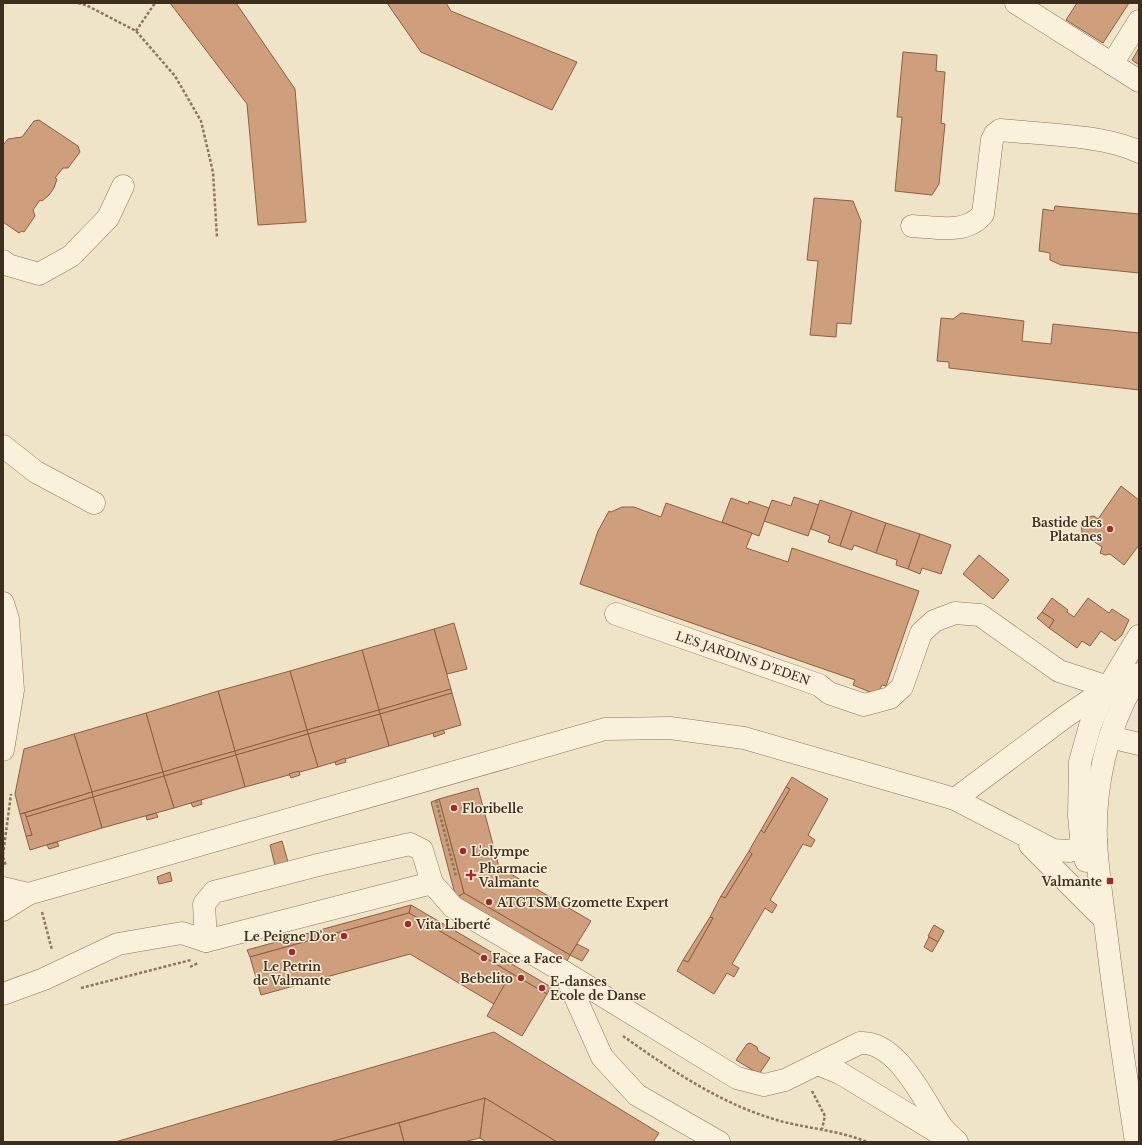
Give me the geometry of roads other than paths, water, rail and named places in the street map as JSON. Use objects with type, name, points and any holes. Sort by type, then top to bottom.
[{"type":"street","points":[[1016,3],[1139,80]]},
{"type":"street","points":[[1112,64],[1139,20]]},
{"type":"street","points":[[912,226],[961,228],[971,225],[979,219],[983,214],[992,140],[995,134],[1000,130],[1100,140],[1128,147],[1139,152]]},
{"type":"street","points":[[3,261],[8,265],[39,274],[71,256],[108,218],[123,186]]},
{"type":"street","points":[[3,446],[36,472],[94,503]]},
{"type":"street","points":[[3,603],[8,619],[7,661],[13,690],[3,750]]},
{"type":"street","name":"LES JARDINS D'EDEN","points":[[616,614],[819,685],[829,693],[864,705],[890,698],[902,687],[921,633],[934,621],[955,613],[980,615],[1059,672],[1108,687]]},
{"type":"street","points":[[1136,1142],[1108,940],[1089,844],[1080,816],[1080,762],[1090,726],[1101,699],[1139,636]]},
{"type":"street","points":[[1108,940],[1099,914],[1089,844],[1100,778],[1110,737],[1116,719],[1139,674]]},
{"type":"street","points":[[955,799],[1108,687]]},
{"type":"street","points":[[1065,717],[1090,726]]},
{"type":"street","points":[[1090,726],[1103,763]]},
{"type":"street","points":[[3,910],[35,898],[605,729],[670,728],[744,738],[955,799],[1018,833],[1054,850],[1070,851],[1089,844]]},
{"type":"street","points":[[1110,737],[1139,744]]},
{"type":"street","points":[[1018,833],[1099,914]]},
{"type":"street","points":[[203,949],[204,904],[214,892],[318,865],[410,844],[422,850],[432,883],[453,907],[564,972],[736,1078],[764,1085],[785,1080],[860,1043],[869,1042],[885,1049],[918,1086],[941,1125],[955,1142]]},
{"type":"street","points":[[203,949],[432,883]]},
{"type":"street","points":[[3,888],[35,898]]},
{"type":"street","points":[[3,994],[44,979],[118,944],[182,933],[203,949]]},
{"type":"street","points":[[564,972],[602,1057],[607,1063],[637,1095],[719,1142]]},
{"type":"street","points":[[818,1064],[840,1073],[955,1142]]},
{"type":"place","name":"Bastide des Platanes","points":[[1110,529]]},
{"type":"place","name":"Floribelle","points":[[454,808]]},
{"type":"place","name":"L'olympe","points":[[463,851]]},
{"type":"place","name":"Pharmacie Valmante","points":[[471,875]]},
{"type":"place","name":"Valmante","points":[[1110,881]]},
{"type":"place","name":"ATGTSM Gzomette Expert","points":[[489,902]]},
{"type":"place","name":"Vita Liberté","points":[[408,924]]},
{"type":"place","name":"Le Peigne D'or","points":[[344,936]]},
{"type":"place","name":"Le Petrin de Valmante","points":[[292,952]]},
{"type":"place","name":"Face a Face","points":[[484,958]]},
{"type":"place","name":"Bebelito","points":[[521,978]]},
{"type":"place","name":"E-danses Ecole de Danse","points":[[542,988]]}]
